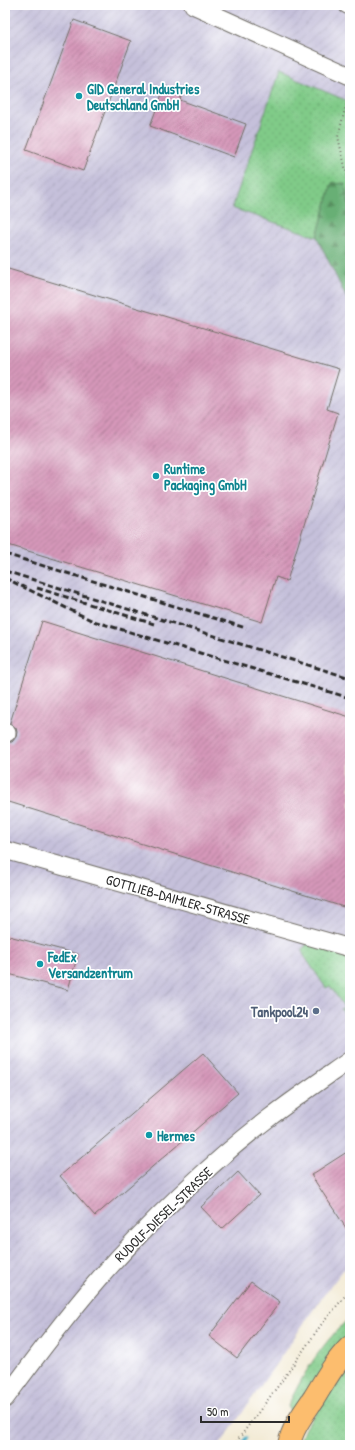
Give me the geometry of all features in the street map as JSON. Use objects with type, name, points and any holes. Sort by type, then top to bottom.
[{"type":"highway","points":[[289,1445],[290,1439],[298,1423],[333,1367],[350,1347]]},
{"type":"street","points":[[198,6],[350,76]]},
{"type":"street","name":"GOTTLIEB-DAIMLER-STRASSE","points":[[5,850],[350,948]]},
{"type":"street","name":"RUDOLF-DIESEL-STRASSE","points":[[5,1399],[36,1355],[72,1311],[109,1267],[152,1222],[188,1187],[263,1123],[350,1060]]},
{"type":"path","points":[[350,89],[338,137],[350,183]]},
{"type":"path","points":[[234,1445],[334,1309],[350,1290]]},
{"type":"shaded area","points":[[5,5],[350,5],[350,1276],[344,1269],[320,1300],[220,1445],[5,1445]]},
{"type":"green space","points":[[279,72],[350,102],[350,132],[348,142],[350,150],[350,211],[345,184],[332,183],[317,237],[232,208]]},
{"type":"green space","points":[[332,183],[345,184],[350,211],[350,305],[317,237]]},
{"type":"green space","points":[[307,944],[350,954],[350,1022],[341,1009],[344,1007],[330,986],[326,988],[303,954],[303,949]]},
{"type":"green space","points":[[350,1317],[350,1337],[293,1417],[288,1406],[307,1369],[330,1338]]},
{"type":"green space","points":[[350,1361],[350,1445],[298,1445],[305,1428]]},
{"type":"building","name":"GID General Industries Deutschland GmbH","points":[[74,20],[131,41],[83,171],[26,150]]},
{"type":"building","points":[[165,86],[182,92],[180,100],[246,124],[234,157],[150,126]]},
{"type":"building","name":"Runtime Packaging GmbH","points":[[5,268],[339,369],[327,409],[338,413],[287,581],[276,577],[262,622],[5,544]]},
{"type":"building","points":[[42,621],[350,717],[350,909],[5,801],[5,742],[12,742],[16,737],[16,728],[10,723]]},
{"type":"building","name":"FedEx Versandzentrum","points":[[5,935],[78,954],[68,990],[5,973]]},
{"type":"building","name":"Hermes","points":[[203,1053],[238,1093],[95,1216],[60,1176]]},
{"type":"building","points":[[350,1150],[350,1234],[311,1175]]},
{"type":"building","points":[[238,1172],[259,1195],[222,1229],[201,1207]]},
{"type":"building","points":[[251,1281],[280,1302],[237,1358],[209,1336]]},
{"type":"waterway","points":[[242,1445],[246,1438]]},
{"type":"railway","points":[[5,554],[246,628]]},
{"type":"railway","points":[[5,571],[350,678]]},
{"type":"railway","points":[[5,578],[93,621],[350,698]]},
{"type":"railway","points":[[37,588],[154,624]]},
{"type":"place","name":"GID General Industries Deutschland GmbH","points":[[79,96]]},
{"type":"place","name":"Runtime Packaging GmbH","points":[[156,476]]},
{"type":"place","name":"FedEx Versandzentrum","points":[[40,964]]},
{"type":"place","name":"Tankpool24","points":[[316,1011]]},
{"type":"place","name":"Hermes","points":[[149,1135]]}]
